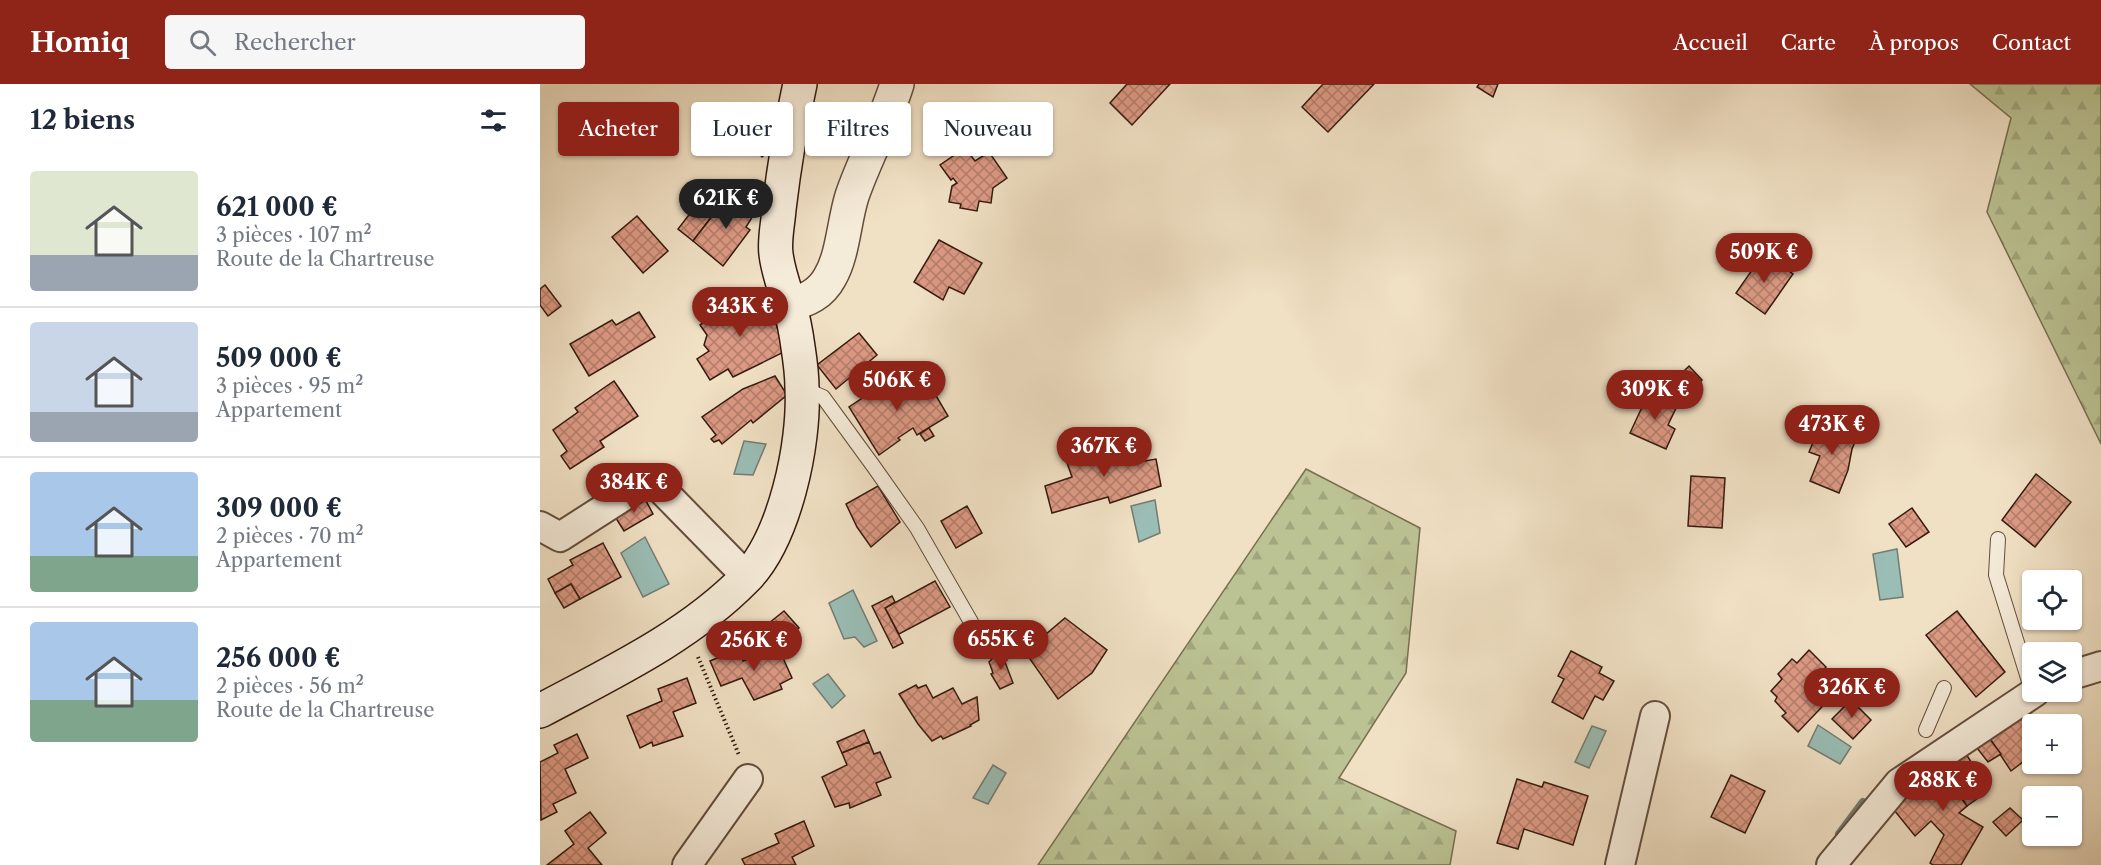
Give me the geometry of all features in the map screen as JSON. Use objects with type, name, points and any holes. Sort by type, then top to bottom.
[{"type":"main road","points":[[540,711],[626,665],[706,615],[747,578],[778,525],[796,462],[801,423],[802,388],[798,346],[776,253],[782,185],[800,84]]},
{"type":"main road","points":[[789,305],[809,299],[823,287],[831,276],[851,199],[897,84]]},
{"type":"street","points":[[540,526],[560,537],[641,485],[657,485],[747,578]]},
{"type":"street","points":[[2082,672],[2101,666]]},
{"type":"street","points":[[1831,865],[1899,783],[2022,699]]},
{"type":"street","points":[[1620,865],[1655,716]]},
{"type":"street","points":[[687,865],[748,779]]},
{"type":"lane","points":[[802,388],[823,397],[874,467],[917,528],[971,622]]},
{"type":"lane","points":[[1998,539],[1996,575],[2022,657]]},
{"type":"lane","points":[[1926,730],[1944,688]]},
{"type":"path","points":[[694,648],[748,779]]},
{"type":"green space","points":[[1970,84],[2101,84],[2101,444],[1987,212],[2011,118]]},
{"type":"green space","points":[[1306,469],[1420,528],[1406,673],[1339,778],[1456,831],[1450,865],[1038,865]]},
{"type":"water","points":[[744,441],[766,444],[753,475],[734,474]]},
{"type":"water","points":[[1155,500],[1160,533],[1139,542],[1131,506]]},
{"type":"water","points":[[645,537],[669,584],[643,597],[621,553]]},
{"type":"water","points":[[1897,549],[1903,597],[1880,600],[1873,554]]},
{"type":"water","points":[[853,590],[877,641],[864,647],[855,637],[844,639],[829,603]]},
{"type":"water","points":[[828,674],[845,696],[832,708],[813,684]]},
{"type":"water","points":[[1818,725],[1851,747],[1840,764],[1808,746]]},
{"type":"water","points":[[1592,726],[1606,731],[1589,768],[1575,762]]},
{"type":"water","points":[[993,765],[1006,773],[988,804],[973,798]]},
{"type":"building","points":[[1127,84],[1170,84],[1132,125],[1110,103]]},
{"type":"building","points":[[1323,84],[1374,84],[1328,132],[1302,107]]},
{"type":"building","points":[[1479,84],[1498,84],[1493,97],[1477,87]]},
{"type":"building","points":[[953,156],[971,156],[975,161],[983,156],[992,156],[1007,178],[993,188],[991,203],[979,201],[977,211],[960,208],[961,204],[949,202],[952,186],[957,183],[953,178],[951,180],[940,165]]},
{"type":"building","points":[[705,194],[720,206],[693,241],[678,229]]},
{"type":"building","points":[[734,194],[756,211],[746,227],[750,230],[723,266],[693,241],[720,206],[723,209]]},
{"type":"building","points":[[637,216],[668,251],[643,273],[612,237]]},
{"type":"building","points":[[939,240],[982,263],[964,294],[949,287],[943,300],[914,282]]},
{"type":"building","points":[[1764,253],[1793,274],[1765,314],[1736,293]]},
{"type":"building","points":[[545,285],[561,306],[548,316],[540,305],[540,289]]},
{"type":"building","points":[[747,291],[752,303],[766,297],[786,351],[733,377],[728,369],[710,380],[697,359],[709,351],[704,345],[707,335],[700,325]]},
{"type":"building","points":[[639,312],[655,337],[589,376],[570,344],[612,320],[616,325]]},
{"type":"building","points":[[859,333],[877,355],[836,389],[817,365]]},
{"type":"building","points":[[1689,366],[1702,380],[1694,388],[1681,374]]},
{"type":"building","points":[[900,373],[911,392],[928,382],[948,416],[917,435],[913,428],[879,455],[849,407]]},
{"type":"building","points":[[775,376],[787,395],[753,423],[751,420],[722,444],[719,440],[714,442],[711,439],[716,435],[702,417],[743,389]]},
{"type":"building","points":[[614,381],[638,416],[600,441],[604,447],[570,469],[561,456],[567,451],[553,430],[578,412],[575,408]]},
{"type":"building","points":[[1649,392],[1677,406],[1668,425],[1675,429],[1666,449],[1630,433]]},
{"type":"building","points":[[1822,421],[1858,435],[1839,493],[1810,481],[1820,456],[1809,452]]},
{"type":"building","points":[[929,428],[934,436],[925,441],[920,434]]},
{"type":"building","points":[[1142,445],[1145,461],[1156,459],[1161,486],[1110,503],[1108,497],[1052,513],[1045,486],[1072,477],[1065,457],[1095,448],[1097,457]]},
{"type":"building","points":[[2036,474],[2071,502],[2035,547],[2002,520]]},
{"type":"building","points":[[1691,476],[1725,478],[1722,528],[1688,526]]},
{"type":"building","points":[[878,486],[900,522],[871,547],[857,527],[846,504]]},
{"type":"building","points":[[644,497],[653,514],[624,531],[614,515]]},
{"type":"building","points":[[967,506],[982,533],[956,548],[941,521]]},
{"type":"building","points":[[1912,508],[1929,532],[1906,547],[1889,524]]},
{"type":"building","points":[[603,543],[621,577],[580,599],[571,584],[555,593],[548,579],[573,565],[570,560]]},
{"type":"building","points":[[935,581],[950,607],[899,634],[885,608]]},
{"type":"building","points":[[571,584],[580,599],[564,608],[555,593]]},
{"type":"building","points":[[892,596],[895,602],[885,608],[903,643],[893,648],[872,606]]},
{"type":"building","points":[[784,611],[799,628],[783,640],[769,623]]},
{"type":"building","points":[[1957,611],[2005,672],[1976,697],[1926,635]]},
{"type":"building","points":[[1065,618],[1107,650],[1092,673],[1058,699],[1025,652]]},
{"type":"building","points":[[778,647],[792,678],[780,684],[782,689],[754,700],[742,678],[721,686],[710,661],[739,649],[743,661]]},
{"type":"building","points":[[1809,650],[1826,667],[1822,672],[1839,689],[1798,732],[1782,716],[1786,713],[1775,701],[1777,697],[1771,691],[1782,679],[1778,674],[1792,659],[1797,663]]},
{"type":"building","points":[[1000,651],[1007,660],[1005,662],[1013,683],[1000,689],[991,674],[993,673],[989,662]]},
{"type":"building","points":[[1571,651],[1602,667],[1599,673],[1614,681],[1603,700],[1595,696],[1583,719],[1552,702],[1564,679],[1558,676]]},
{"type":"building","points":[[687,678],[696,703],[673,712],[683,736],[653,746],[652,742],[640,748],[627,716],[662,701],[658,689]]},
{"type":"building","points":[[916,685],[918,688],[926,685],[933,698],[953,688],[962,704],[977,697],[979,720],[943,739],[941,736],[932,741],[899,694]]},
{"type":"building","points":[[1851,700],[1871,720],[1853,739],[1832,719]]},
{"type":"building","points":[[2021,718],[2022,763],[2011,771],[1990,739]]},
{"type":"building","points":[[864,730],[869,742],[842,753],[837,742]]},
{"type":"building","points":[[577,734],[588,758],[565,769],[576,793],[553,804],[557,812],[541,820],[540,762],[558,753],[554,745]]},
{"type":"building","points":[[1990,739],[2001,754],[1988,762],[1977,748]]},
{"type":"building","points":[[869,742],[874,754],[880,752],[891,777],[876,783],[881,795],[850,808],[849,803],[835,807],[822,777],[847,765],[842,753]]},
{"type":"building","points":[[1966,754],[1977,771],[1954,787],[1967,806],[1959,813],[1983,827],[1961,865],[1933,865],[1930,863],[1944,835],[1931,821],[1915,836],[1894,810],[1905,794]]},
{"type":"building","points":[[1972,774],[1985,793],[1967,806],[1954,787]]},
{"type":"building","points":[[1731,775],[1765,791],[1745,833],[1711,817]]},
{"type":"building","points":[[1517,779],[1542,787],[1544,782],[1588,796],[1573,845],[1524,829],[1518,849],[1497,843]]},
{"type":"building","points":[[2010,808],[2022,819],[2006,836],[1993,822]]},
{"type":"building","points":[[590,812],[606,833],[588,848],[602,865],[547,865],[574,844],[565,831]]},
{"type":"building","points":[[804,821],[814,846],[792,857],[796,865],[745,865],[742,859],[779,843],[775,834]]},
{"type":"waterway","points":[[1839,834],[1863,802]]}]
